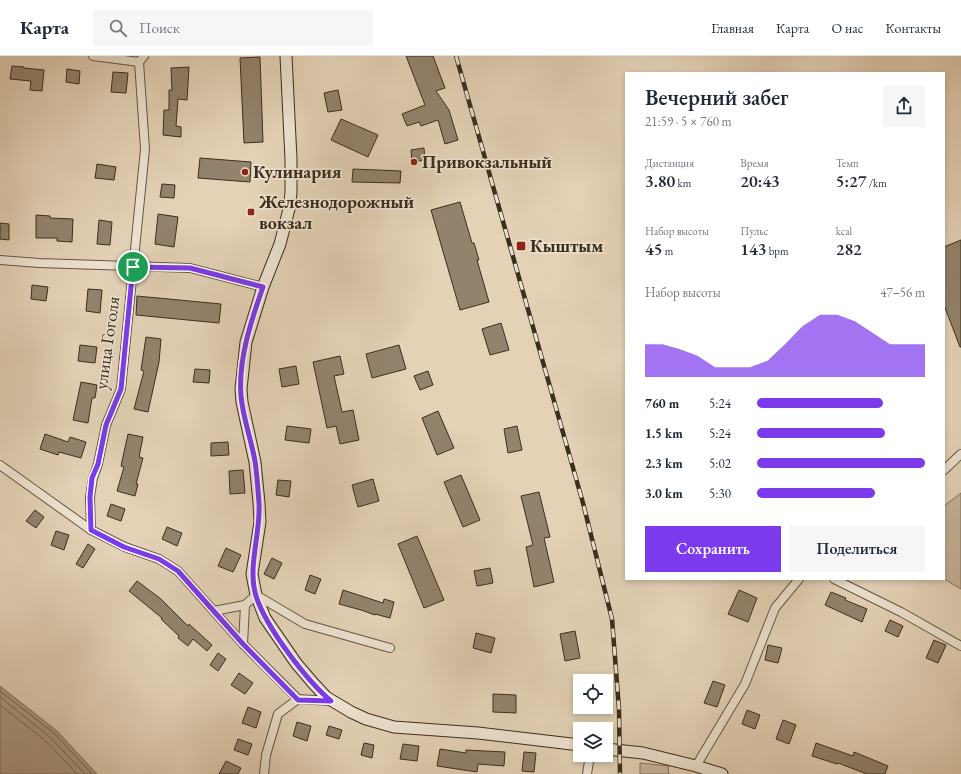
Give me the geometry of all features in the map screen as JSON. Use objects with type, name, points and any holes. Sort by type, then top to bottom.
[{"type":"main road","points":[[286,56],[291,193],[289,209],[280,244],[263,287],[246,342],[241,389],[242,402],[255,462],[259,503],[260,522],[252,574],[256,595],[265,618],[313,683],[331,701],[366,719],[394,727],[478,733],[573,744]]},
{"type":"main road","points":[[613,750],[643,753],[722,774]]},
{"type":"street","points":[[93,56],[142,59]]},
{"type":"street","name":"улица Гоголя","points":[[91,530],[90,497],[92,478],[98,464],[106,425],[121,389],[145,149],[142,59]]},
{"type":"street","points":[[0,260],[133,267],[190,268],[263,287]]},
{"type":"street","points":[[945,469],[961,454]]},
{"type":"street","points":[[0,465],[91,530],[124,547],[159,559],[178,571],[243,644],[298,700]]},
{"type":"street","points":[[696,766],[745,684],[775,608],[798,580]]},
{"type":"street","points":[[836,580],[901,612],[961,646]]},
{"type":"street","points":[[214,611],[245,605],[256,595],[305,624],[390,648]]},
{"type":"street","points":[[243,644],[245,605]]},
{"type":"street","points":[[264,774],[266,756],[278,714],[298,700],[331,701]]},
{"type":"street","points":[[587,774],[589,762]]},
{"type":"shaded area","points":[[961,493],[961,589],[945,580],[945,505]]},
{"type":"shaded area","points":[[640,763],[668,766],[669,774],[640,774]]},
{"type":"water","points":[[0,686],[57,731],[97,774],[0,774]]},
{"type":"building","points":[[406,56],[433,56],[445,88],[436,91],[449,110],[458,140],[445,144],[438,120],[421,126],[419,122],[407,126],[402,114],[425,105]]},
{"type":"building","points":[[260,57],[263,142],[244,143],[240,58]]},
{"type":"building","points":[[12,66],[44,70],[42,91],[30,90],[31,81],[10,79]]},
{"type":"building","points":[[189,67],[187,100],[178,99],[176,126],[181,127],[181,137],[163,135],[164,110],[169,110],[169,90],[172,90],[171,68]]},
{"type":"building","points":[[67,69],[80,71],[79,84],[66,82]]},
{"type":"building","points":[[113,72],[128,73],[126,93],[111,92]]},
{"type":"building","points":[[338,90],[342,110],[328,112],[324,93]]},
{"type":"building","points":[[341,119],[378,135],[368,157],[331,140]]},
{"type":"building","points":[[424,148],[425,160],[412,162],[411,150]]},
{"type":"building","points":[[200,158],[251,162],[250,182],[198,178]]},
{"type":"building","points":[[97,164],[116,167],[114,180],[95,178]]},
{"type":"building","points":[[353,169],[401,171],[400,183],[352,182]]},
{"type":"building","points":[[162,184],[175,185],[174,198],[160,197]]},
{"type":"building","points":[[460,202],[472,243],[474,243],[479,260],[477,260],[489,302],[460,310],[431,210]]},
{"type":"building","points":[[158,214],[178,217],[174,247],[155,244]]},
{"type":"building","points":[[36,215],[50,216],[50,218],[73,219],[72,242],[57,241],[57,238],[36,238]]},
{"type":"building","points":[[99,220],[112,222],[110,245],[97,244]]},
{"type":"building","points":[[0,223],[9,224],[9,240],[0,239]]},
{"type":"building","points":[[961,240],[961,347],[945,308],[945,247]]},
{"type":"building","points":[[32,285],[48,287],[46,301],[31,299]]},
{"type":"building","points":[[88,289],[102,290],[100,313],[86,311]]},
{"type":"building","points":[[137,296],[221,304],[219,323],[136,315]]},
{"type":"building","points":[[501,323],[509,350],[490,355],[482,329]]},
{"type":"building","points":[[146,337],[161,339],[159,362],[148,412],[134,409],[144,371],[141,370]]},
{"type":"building","points":[[80,345],[97,347],[95,363],[78,361]]},
{"type":"building","points":[[399,345],[406,369],[372,378],[366,354]]},
{"type":"building","points":[[340,356],[344,374],[334,376],[342,412],[353,410],[359,440],[340,444],[336,426],[327,428],[313,362]]},
{"type":"building","points":[[296,366],[299,384],[282,387],[279,369]]},
{"type":"building","points":[[195,369],[210,370],[209,383],[193,382]]},
{"type":"building","points":[[428,371],[433,385],[420,390],[414,376]]},
{"type":"building","points":[[81,382],[97,385],[95,398],[92,398],[88,423],[73,420]]},
{"type":"building","points":[[438,411],[454,448],[437,455],[422,418]]},
{"type":"building","points":[[287,426],[311,429],[309,443],[285,440]]},
{"type":"building","points":[[517,426],[522,450],[508,453],[504,429]]},
{"type":"building","points":[[45,434],[68,442],[70,437],[86,442],[81,458],[59,452],[58,455],[40,449]]},
{"type":"building","points":[[128,434],[143,437],[139,457],[143,458],[136,484],[138,484],[135,496],[117,491],[124,467],[121,466]]},
{"type":"building","points":[[228,442],[229,455],[211,456],[211,443]]},
{"type":"building","points":[[243,470],[245,493],[230,494],[229,471]]},
{"type":"building","points":[[461,475],[480,520],[463,527],[444,482]]},
{"type":"building","points":[[373,479],[379,501],[358,507],[352,485]]},
{"type":"building","points":[[278,480],[291,481],[289,497],[276,495]]},
{"type":"building","points":[[539,492],[550,537],[544,538],[554,582],[534,587],[526,547],[533,545],[521,496]]},
{"type":"building","points":[[111,504],[125,509],[121,521],[107,516]]},
{"type":"building","points":[[35,510],[44,517],[36,528],[26,521]]},
{"type":"building","points":[[167,527],[182,533],[177,546],[162,539]]},
{"type":"building","points":[[56,531],[69,535],[64,550],[51,545]]},
{"type":"building","points":[[417,536],[444,600],[424,608],[398,544]]},
{"type":"building","points":[[88,544],[95,549],[83,568],[76,564]]},
{"type":"building","points":[[226,548],[241,555],[233,572],[218,566]]},
{"type":"building","points":[[272,558],[282,563],[274,579],[264,574]]},
{"type":"building","points":[[490,568],[493,583],[477,586],[474,571]]},
{"type":"building","points":[[310,575],[321,579],[315,594],[305,590]]},
{"type":"building","points":[[137,581],[161,599],[188,626],[189,624],[212,645],[207,651],[193,639],[188,646],[178,638],[179,636],[161,619],[162,618],[129,591]]},
{"type":"building","points":[[343,590],[383,603],[384,599],[394,602],[390,618],[339,604]]},
{"type":"building","points":[[739,590],[757,598],[748,622],[728,614]]},
{"type":"building","points":[[831,592],[846,598],[845,600],[867,609],[862,622],[825,605]]},
{"type":"building","points":[[890,620],[903,626],[898,637],[885,631]]},
{"type":"building","points":[[575,631],[580,658],[565,661],[560,634]]},
{"type":"building","points":[[476,633],[495,638],[491,653],[473,648]]},
{"type":"building","points":[[934,640],[946,645],[938,663],[926,658]]},
{"type":"building","points":[[768,645],[782,648],[778,663],[765,660]]},
{"type":"building","points":[[218,653],[226,659],[218,671],[210,665]]},
{"type":"building","points":[[239,673],[253,683],[245,694],[231,685]]},
{"type":"building","points":[[713,681],[725,685],[717,707],[704,703]]},
{"type":"building","points":[[493,694],[516,695],[516,713],[493,712]]},
{"type":"building","points":[[248,707],[261,712],[256,728],[242,723]]},
{"type":"building","points":[[747,710],[760,715],[755,729],[742,724]]},
{"type":"building","points":[[783,720],[796,725],[789,744],[776,739]]},
{"type":"building","points":[[297,722],[311,726],[307,741],[293,736]]},
{"type":"building","points":[[329,726],[342,730],[339,739],[326,735]]},
{"type":"building","points":[[238,739],[252,744],[248,755],[234,750]]},
{"type":"building","points":[[364,743],[374,745],[372,758],[361,755]]},
{"type":"building","points":[[816,743],[853,756],[854,752],[888,766],[885,774],[867,774],[838,763],[837,764],[812,756]]},
{"type":"building","points":[[403,744],[419,746],[417,761],[400,759]]},
{"type":"building","points":[[440,749],[466,753],[466,750],[505,752],[504,766],[478,764],[477,772],[437,766]]},
{"type":"building","points":[[524,752],[536,753],[534,772],[522,771]]},
{"type":"building","points":[[226,761],[241,768],[238,774],[219,774]]},
{"type":"railway","points":[[456,56],[583,503],[612,619],[619,709],[620,774]]},
{"type":"place","name":"Привокзальный","points":[[414,162]]},
{"type":"place","name":"Кулинария","points":[[245,172]]},
{"type":"place","name":"Железнодорожный вокзал","points":[[251,212]]},
{"type":"place","name":"Кыштым","points":[[521,246]]},
{"type":"route","points":[[133,267],[190,268],[263,287],[246,342],[241,389],[242,402],[255,462],[259,503],[260,522],[252,574],[256,595],[265,618],[296,662],[313,683],[331,701],[298,700],[243,644],[178,571],[159,559],[124,547],[91,530],[90,497],[92,478],[98,464],[106,425],[121,389],[133,267]]}]
